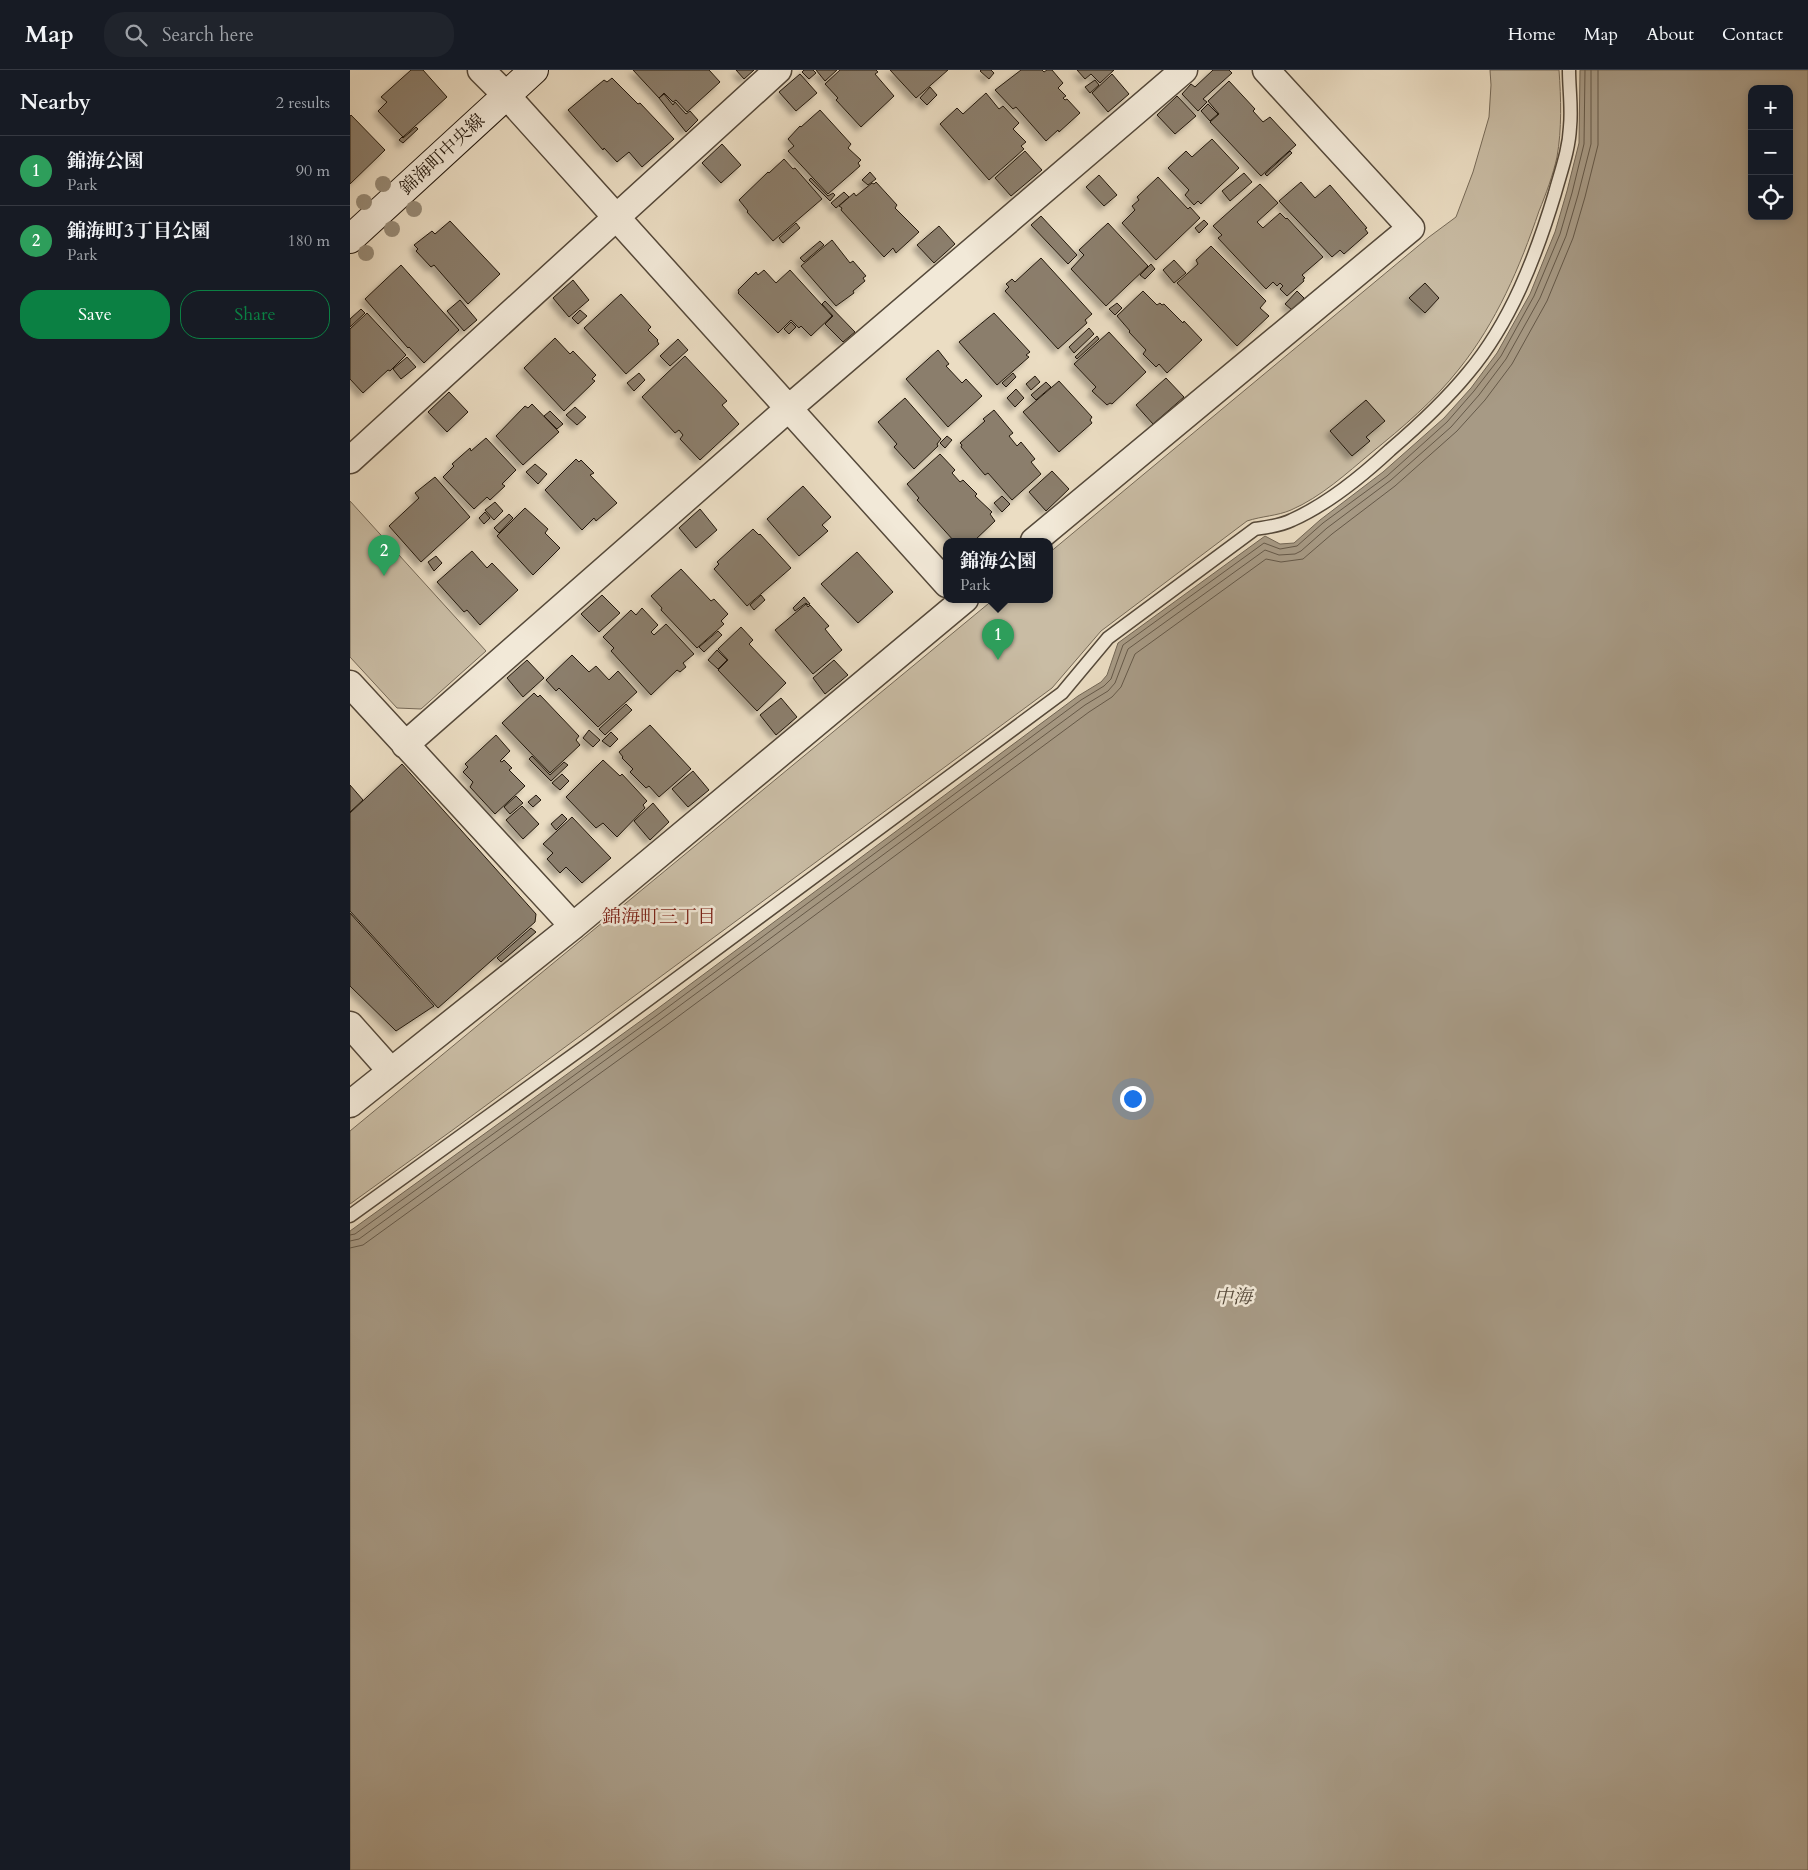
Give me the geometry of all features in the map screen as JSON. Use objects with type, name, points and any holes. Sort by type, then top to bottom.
[{"type":"street","points":[[481,70],[506,95],[943,579]]},
{"type":"street","name":"錦海町中央線","points":[[350,239],[534,70]]},
{"type":"street","points":[[350,460],[778,70]]},
{"type":"street","points":[[406,745],[789,408],[1184,70]]},
{"type":"street","points":[[1038,538],[1411,228],[1266,70]]},
{"type":"street","points":[[350,1104],[573,926],[950,603]]},
{"type":"street","points":[[350,684],[573,926]]},
{"type":"street","points":[[350,1026],[391,1071]]},
{"type":"lane","points":[[350,1216],[583,1048],[1062,693],[1108,638],[1255,528],[1276,526],[1291,521],[1319,506],[1373,466],[1438,407],[1470,372],[1494,338],[1522,286],[1550,208],[1566,156],[1570,126],[1568,70]]},
{"type":"shaded area","points":[[1490,70],[1559,70],[1561,114],[1557,157],[1524,253],[1496,314],[1459,369],[1429,403],[1323,492],[1286,512],[1247,521],[1101,631],[1052,688],[350,1204],[350,1131],[989,603],[1053,603],[1053,550],[1429,237],[1456,217],[1473,172],[1489,117]]},
{"type":"shaded area","points":[[350,501],[486,651],[421,709],[397,708],[350,657]]},
{"type":"water","name":"中海","points":[[1580,70],[1808,70],[1808,1870],[350,1870],[350,1231],[653,1012],[1078,696],[1101,682],[1107,675],[1118,643],[1265,536],[1280,544],[1294,543],[1320,520],[1383,472],[1444,418],[1471,388],[1497,353],[1530,294],[1555,232],[1579,143]]},
{"type":"building","points":[[411,70],[423,70],[447,97],[403,137],[378,111],[387,102],[381,97]]},
{"type":"building","points":[[633,70],[709,70],[720,82],[687,112],[676,100],[673,102],[664,93],[659,98]]},
{"type":"building","points":[[736,70],[754,70],[744,79]]},
{"type":"building","points":[[804,70],[813,70],[816,73],[809,79],[802,72]]},
{"type":"building","points":[[816,70],[837,70],[825,81]]},
{"type":"building","points":[[840,70],[876,70],[878,72],[875,74],[894,96],[861,127],[836,100],[838,98],[825,84]]},
{"type":"building","points":[[890,70],[948,70],[916,98]]},
{"type":"building","points":[[981,70],[991,70],[994,73],[989,79]]},
{"type":"building","points":[[1021,70],[1042,70],[1044,72],[1052,70],[1063,83],[1058,88],[1066,96],[1063,98],[1067,99],[1080,113],[1046,141],[1016,107],[1013,109],[995,90]]},
{"type":"building","points":[[1077,70],[1114,70],[1100,83],[1091,74],[1085,79]]},
{"type":"building","points":[[1213,70],[1229,70],[1232,73],[1203,99],[1207,102],[1198,111],[1182,94],[1191,84],[1195,87]]},
{"type":"building","points":[[800,74],[817,93],[796,111],[779,92]]},
{"type":"building","points":[[1112,74],[1129,94],[1108,112],[1092,93]]},
{"type":"building","points":[[612,78],[638,104],[640,103],[674,139],[642,167],[629,152],[617,162],[604,148],[603,150],[568,110],[604,80],[607,82]]},
{"type":"building","points":[[1095,80],[1099,85],[1090,93],[1085,87]]},
{"type":"building","points":[[1229,81],[1255,109],[1253,111],[1263,122],[1270,117],[1296,145],[1261,176],[1210,122],[1219,114],[1208,101]]},
{"type":"building","points":[[930,87],[937,95],[927,105],[920,98]]},
{"type":"building","points":[[986,93],[999,109],[1003,106],[1019,123],[1013,129],[1026,142],[1021,146],[1024,149],[989,180],[940,124],[957,108],[963,114]]},
{"type":"building","points":[[664,94],[673,105],[675,102],[686,114],[690,111],[698,120],[686,132],[659,98]]},
{"type":"building","points":[[1177,96],[1196,116],[1175,134],[1157,115]]},
{"type":"building","points":[[1208,104],[1218,114],[1210,121],[1201,111]]},
{"type":"building","points":[[820,110],[851,144],[848,148],[861,160],[858,163],[860,166],[828,194],[788,151],[794,146],[788,139],[800,126]]},
{"type":"building","points":[[350,116],[385,150],[350,184]]},
{"type":"building","points":[[416,127],[418,129],[403,143],[399,140],[403,138]]},
{"type":"building","points":[[1212,139],[1239,168],[1201,204],[1198,201],[1194,205],[1185,195],[1189,190],[1168,168],[1186,151],[1192,157]]},
{"type":"building","points":[[722,144],[741,165],[721,183],[702,163]]},
{"type":"building","points":[[1025,151],[1042,170],[1011,196],[995,178]]},
{"type":"building","points":[[1290,151],[1292,153],[1267,176],[1265,174]]},
{"type":"building","points":[[784,159],[793,169],[795,168],[822,199],[773,241],[747,212],[739,200]]},
{"type":"building","points":[[870,172],[876,179],[868,185],[862,180]]},
{"type":"building","points":[[1244,173],[1252,182],[1230,201],[1222,191]]},
{"type":"building","points":[[1099,175],[1117,195],[1104,206],[1086,187]]},
{"type":"building","points":[[1158,177],[1188,209],[1190,207],[1200,218],[1156,260],[1122,223],[1135,210],[1132,206],[1139,200],[1137,197]]},
{"type":"building","points":[[811,178],[828,196],[833,193],[835,195],[830,201],[809,180]]},
{"type":"building","points":[[876,182],[897,205],[895,208],[919,232],[896,253],[893,248],[884,257],[839,206],[854,193],[856,196]]},
{"type":"building","points":[[1301,182],[1315,198],[1330,185],[1367,228],[1365,229],[1368,233],[1344,254],[1340,250],[1332,257],[1279,201]]},
{"type":"building","points":[[1260,184],[1278,203],[1257,222],[1263,228],[1280,213],[1287,218],[1323,257],[1302,275],[1305,278],[1303,279],[1304,281],[1287,296],[1280,289],[1283,286],[1280,283],[1277,286],[1273,282],[1266,289],[1218,238],[1222,235],[1213,226]]},
{"type":"building","points":[[844,192],[849,197],[836,208],[831,203]]},
{"type":"building","points":[[1041,216],[1077,255],[1068,264],[1031,225]]},
{"type":"building","points":[[1204,220],[1208,224],[1199,233],[1195,228]]},
{"type":"building","points":[[450,221],[500,274],[468,304],[434,265],[431,267],[416,251],[418,249],[414,245],[432,231],[435,234]]},
{"type":"building","points":[[796,223],[800,228],[783,243],[779,238]]},
{"type":"building","points":[[1108,223],[1148,266],[1106,306],[1071,269],[1084,255],[1079,250]]},
{"type":"building","points":[[939,226],[955,244],[934,263],[917,245]]},
{"type":"building","points":[[832,240],[850,263],[853,261],[866,276],[863,278],[865,281],[853,291],[854,293],[836,306],[801,266]]},
{"type":"building","points":[[820,241],[824,245],[804,262],[800,258]]},
{"type":"building","points":[[1211,246],[1266,301],[1260,308],[1269,316],[1237,346],[1177,283],[1198,264],[1196,260]]},
{"type":"building","points":[[1041,258],[1092,314],[1085,320],[1087,323],[1058,349],[1005,291],[1009,287],[1006,284],[1012,279],[1015,282]]},
{"type":"building","points":[[1174,260],[1186,273],[1174,283],[1163,270]]},
{"type":"building","points":[[1151,264],[1155,269],[1145,279],[1140,275]]},
{"type":"building","points":[[401,265],[459,330],[424,363],[408,348],[365,299]]},
{"type":"building","points":[[764,270],[776,283],[790,270],[832,316],[811,336],[801,326],[799,328],[791,320],[778,333],[738,293],[738,290],[756,272],[758,275]]},
{"type":"building","points":[[573,280],[589,300],[569,317],[553,298]]},
{"type":"building","points":[[1425,283],[1439,298],[1425,313],[1409,298]]},
{"type":"building","points":[[1143,291],[1157,305],[1160,303],[1164,304],[1202,340],[1167,373],[1159,364],[1156,367],[1143,354],[1146,350],[1117,316]]},
{"type":"building","points":[[1297,291],[1304,298],[1292,310],[1285,304]]},
{"type":"building","points":[[621,294],[651,327],[648,330],[658,340],[659,344],[626,374],[584,328]]},
{"type":"building","points":[[460,300],[477,320],[464,331],[447,311]]},
{"type":"building","points":[[825,301],[855,332],[843,342],[825,324],[833,316],[822,304]]},
{"type":"building","points":[[1117,303],[1122,308],[1115,315],[1109,309]]},
{"type":"building","points":[[361,309],[365,313],[350,327],[350,319]]},
{"type":"building","points":[[580,310],[587,316],[578,324],[572,318]]},
{"type":"building","points":[[367,313],[406,355],[363,393],[350,379],[350,329]]},
{"type":"building","points":[[994,313],[1030,352],[1026,355],[1029,357],[997,385],[959,342]]},
{"type":"building","points":[[791,322],[796,327],[789,334],[784,329]]},
{"type":"building","points":[[1089,328],[1094,334],[1074,353],[1069,347]]},
{"type":"building","points":[[1109,332],[1146,372],[1112,404],[1107,405],[1092,391],[1096,387],[1074,364]]},
{"type":"building","points":[[1097,336],[1099,339],[1077,359],[1075,357]]},
{"type":"building","points":[[555,338],[570,354],[573,351],[596,375],[592,379],[595,381],[564,411],[524,368]]},
{"type":"building","points":[[678,339],[688,350],[670,366],[660,356]]},
{"type":"building","points":[[938,350],[949,364],[946,366],[962,383],[966,379],[982,396],[948,427],[906,379]]},
{"type":"building","points":[[685,356],[727,401],[722,405],[739,424],[700,460],[680,439],[683,435],[679,430],[675,433],[642,397]]},
{"type":"building","points":[[407,357],[416,367],[401,379],[393,369]]},
{"type":"building","points":[[639,373],[645,380],[634,391],[627,383]]},
{"type":"building","points":[[1013,373],[1016,377],[1006,387],[1002,383]]},
{"type":"building","points":[[1035,376],[1040,382],[1031,390],[1026,384]]},
{"type":"building","points":[[1166,378],[1184,397],[1153,424],[1136,405]]},
{"type":"building","points":[[1059,381],[1092,417],[1090,420],[1092,423],[1059,452],[1023,412]]},
{"type":"building","points":[[1046,382],[1051,387],[1036,400],[1031,395]]},
{"type":"building","points":[[1016,389],[1024,398],[1015,407],[1007,398]]},
{"type":"building","points":[[449,392],[468,412],[447,432],[428,412]]},
{"type":"building","points":[[905,398],[941,439],[937,444],[938,446],[914,469],[894,447],[897,444],[878,422]]},
{"type":"building","points":[[1366,400],[1385,421],[1366,437],[1370,441],[1352,456],[1330,431]]},
{"type":"building","points":[[532,404],[559,432],[523,465],[496,436],[525,406],[528,408]]},
{"type":"building","points":[[575,407],[586,417],[577,425],[566,415]]},
{"type":"building","points":[[994,410],[1013,433],[1009,436],[1017,446],[1021,442],[1035,459],[1031,462],[1041,474],[1012,500],[988,473],[985,475],[961,447],[960,443],[985,421],[983,419]]},
{"type":"building","points":[[550,411],[563,424],[557,429],[544,416]]},
{"type":"building","points":[[947,436],[952,440],[945,448],[940,443]]},
{"type":"building","points":[[486,438],[516,470],[502,484],[505,486],[490,500],[487,497],[474,509],[443,477],[454,466],[452,464],[470,448],[471,451]]},
{"type":"building","points":[[940,454],[955,470],[952,473],[960,482],[963,480],[977,494],[975,496],[992,512],[990,514],[995,521],[977,538],[951,538],[917,500],[919,498],[907,484]]},
{"type":"building","points":[[576,459],[579,462],[581,460],[594,473],[590,475],[617,503],[596,521],[594,518],[582,530],[545,490]]},
{"type":"building","points":[[535,464],[547,474],[538,484],[526,472]]},
{"type":"building","points":[[1052,471],[1069,489],[1046,511],[1029,492]]},
{"type":"building","points":[[435,477],[470,517],[421,562],[389,526],[419,498],[415,493]]},
{"type":"building","points":[[803,486],[831,517],[822,525],[828,531],[799,556],[767,519]]},
{"type":"building","points":[[1002,496],[1010,504],[1002,512],[994,503]]},
{"type":"building","points":[[495,502],[503,511],[494,520],[485,510]]},
{"type":"building","points":[[525,508],[548,529],[545,533],[560,548],[533,575],[497,536]]},
{"type":"building","points":[[700,509],[717,530],[696,548],[679,528]]},
{"type":"building","points":[[485,512],[490,518],[484,524],[479,518]]},
{"type":"building","points":[[509,514],[513,518],[499,533],[494,528]]},
{"type":"building","points":[[753,529],[760,534],[791,568],[747,606],[714,569],[719,564],[717,562]]},
{"type":"building","points":[[472,551],[487,568],[492,563],[518,590],[480,625],[467,610],[464,612],[437,582]]},
{"type":"building","points":[[857,552],[893,592],[858,623],[821,584]]},
{"type":"building","points":[[436,556],[442,563],[434,571],[428,562]]},
{"type":"building","points":[[681,569],[711,601],[714,599],[728,614],[721,621],[724,624],[697,648],[661,610],[662,608],[651,596]]},
{"type":"building","points":[[602,595],[620,613],[599,632],[581,614]]},
{"type":"building","points":[[761,595],[765,600],[754,610],[750,605]]},
{"type":"building","points":[[804,597],[810,604],[806,603],[795,611],[793,608]]},
{"type":"building","points":[[806,604],[808,607],[810,605],[829,626],[825,629],[842,650],[813,674],[775,630]]},
{"type":"building","points":[[642,608],[658,625],[651,632],[654,635],[666,624],[694,654],[683,663],[686,667],[680,672],[677,670],[651,695],[611,651],[614,648],[603,637],[631,610],[636,615]]},
{"type":"building","points":[[741,627],[753,640],[749,644],[786,683],[757,711],[718,670],[728,660],[718,649]]},
{"type":"building","points":[[718,631],[722,635],[704,652],[699,647]]},
{"type":"building","points":[[717,650],[727,660],[718,669],[708,660]]},
{"type":"building","points":[[572,655],[589,672],[596,666],[609,680],[618,671],[637,692],[598,727],[559,688],[556,691],[546,680]]},
{"type":"building","points":[[527,660],[544,678],[523,697],[507,678]]},
{"type":"building","points":[[834,660],[848,675],[825,694],[813,678]]},
{"type":"building","points":[[534,693],[538,697],[540,695],[579,736],[576,740],[580,745],[550,773],[502,723]]},
{"type":"building","points":[[781,698],[797,717],[776,735],[760,715]]},
{"type":"building","points":[[626,704],[632,710],[605,735],[599,729]]},
{"type":"building","points":[[650,725],[691,769],[659,797],[649,786],[646,788],[630,772],[633,769],[619,752]]},
{"type":"building","points":[[589,730],[600,740],[593,747],[583,738]]},
{"type":"building","points":[[611,732],[618,739],[610,747],[602,741]]},
{"type":"building","points":[[496,735],[510,751],[500,761],[504,760],[512,768],[509,770],[525,786],[495,814],[470,787],[473,782],[463,772],[468,767],[465,764]]},
{"type":"building","points":[[532,756],[550,775],[564,762],[568,765],[551,781],[529,759]]},
{"type":"building","points":[[603,760],[620,776],[622,774],[647,801],[643,805],[645,808],[617,837],[603,823],[596,828],[566,797]]},
{"type":"building","points":[[402,764],[536,914],[535,922],[438,1008],[350,911],[350,813]]},
{"type":"building","points":[[693,771],[709,790],[688,807],[672,789]]},
{"type":"building","points":[[562,774],[569,781],[560,790],[552,783]]},
{"type":"building","points":[[350,785],[363,800],[350,812]]},
{"type":"building","points":[[536,795],[541,800],[533,807],[528,802]]},
{"type":"building","points":[[516,796],[523,803],[510,814],[504,807]]},
{"type":"building","points":[[653,803],[669,822],[650,840],[634,821]]},
{"type":"building","points":[[522,806],[539,824],[523,839],[506,820]]},
{"type":"building","points":[[562,814],[567,819],[556,830],[551,824]]},
{"type":"building","points":[[572,817],[611,858],[582,883],[566,867],[560,873],[547,859],[553,853],[543,844]]},
{"type":"building","points":[[350,913],[434,1006],[396,1031],[350,986]]},
{"type":"building","points":[[531,928],[536,932],[501,962],[497,958]]},
{"type":"place","name":"錦海町3丁目公園","points":[[384,576]]},
{"type":"place","name":"錦海公園","points":[[998,660]]},
{"type":"district","name":"錦海町三丁目","points":[[659,916]]}]
